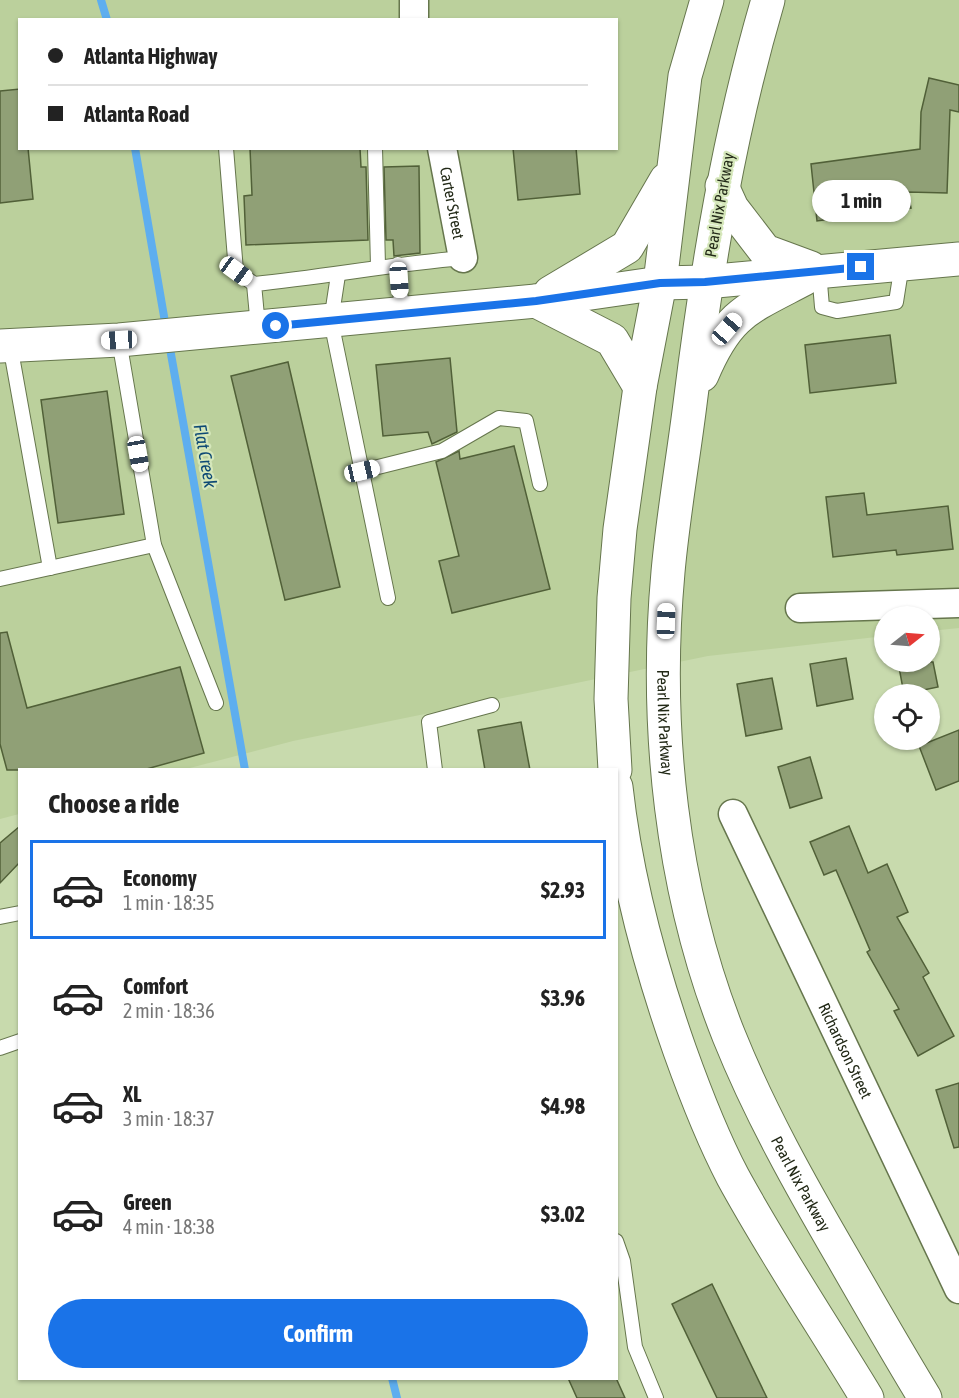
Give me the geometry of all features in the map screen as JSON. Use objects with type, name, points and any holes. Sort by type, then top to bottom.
[{"type":"main road","points":[[615,768],[611,699],[614,598],[620,529],[640,387],[660,283],[685,76],[707,0]]},
{"type":"main road","name":"Pearl Nix Parkway","points":[[768,0],[735,126],[705,282],[668,572],[665,644],[666,747],[676,844],[698,940],[728,1034],[766,1121],[810,1202],[925,1398]]},
{"type":"main road","points":[[536,301],[627,247],[673,168]]},
{"type":"main road","points":[[722,186],[732,208],[765,251],[819,271]]},
{"type":"main road","points":[[5,346],[132,339],[331,321],[536,301],[660,283],[705,282],[959,259]]},
{"type":"main road","points":[[690,404],[716,342],[743,310],[819,271]]},
{"type":"main road","points":[[536,301],[612,340],[640,387]]},
{"type":"main road","points":[[618,798],[632,878],[657,986],[694,1090],[732,1175],[867,1398]]},
{"type":"street","points":[[414,0],[414,18]]},
{"type":"street","name":"Carter Street","points":[[442,150],[463,258]]},
{"type":"street","points":[[800,608],[959,603]]},
{"type":"street","name":"Richardson Street","points":[[734,814],[959,1289]]},
{"type":"lane","points":[[226,150],[236,271],[254,284],[338,275],[378,266],[463,258]]},
{"type":"lane","points":[[375,150],[378,266]]},
{"type":"lane","points":[[398,264],[402,314]]},
{"type":"lane","points":[[338,275],[331,321],[388,598]]},
{"type":"lane","points":[[250,328],[254,284]]},
{"type":"lane","points":[[132,339],[154,545],[216,703]]},
{"type":"lane","points":[[5,346],[50,568]]},
{"type":"lane","points":[[362,471],[442,452],[500,418],[526,421],[540,484]]},
{"type":"lane","points":[[0,579],[154,545]]},
{"type":"lane","points":[[435,768],[429,722],[492,705]]},
{"type":"lane","points":[[0,917],[18,913]]},
{"type":"lane","points":[[0,1048],[18,1042]]},
{"type":"lane","points":[[618,1247],[623,1261],[635,1347],[656,1398]]},
{"type":"shaded area","points":[[0,0],[959,0],[959,628],[940,630],[940,606],[874,606],[874,637],[708,656],[293,741],[190,768],[18,768],[18,814],[0,819]]},
{"type":"building","points":[[929,78],[959,85],[959,112],[950,110],[947,193],[908,192],[911,208],[817,221],[811,164],[920,149],[921,112]]},
{"type":"building","points":[[18,89],[18,150],[28,150],[33,199],[0,203],[0,91]]},
{"type":"building","points":[[250,150],[360,150],[361,167],[366,167],[368,240],[246,245],[244,196],[252,195]]},
{"type":"building","points":[[513,150],[576,150],[580,194],[518,200]]},
{"type":"building","points":[[419,166],[420,253],[394,256],[393,240],[386,240],[384,167]]},
{"type":"building","points":[[890,335],[896,383],[810,393],[805,345]]},
{"type":"building","points":[[450,358],[457,432],[432,444],[428,432],[383,436],[376,365]]},
{"type":"building","points":[[288,362],[340,587],[285,600],[231,376]]},
{"type":"building","points":[[107,391],[124,514],[58,523],[41,400]]},
{"type":"building","points":[[514,446],[550,589],[452,613],[439,561],[459,556],[436,462],[459,451],[460,459]]},
{"type":"building","points":[[864,493],[867,515],[948,506],[953,549],[897,555],[896,550],[833,557],[826,497]]},
{"type":"building","points":[[7,632],[27,708],[180,667],[204,753],[150,768],[18,768],[18,770],[7,770],[0,744],[0,633]]},
{"type":"building","points":[[846,658],[853,699],[817,706],[810,664]]},
{"type":"building","points":[[900,672],[935,672],[937,684],[902,684]]},
{"type":"building","points":[[772,678],[782,729],[746,736],[737,684]]},
{"type":"building","points":[[521,722],[530,768],[485,768],[478,730]]},
{"type":"building","points":[[959,730],[959,781],[936,790],[921,750],[940,750],[940,738]]},
{"type":"building","points":[[810,757],[822,798],[790,808],[778,767]]},
{"type":"building","points":[[849,826],[868,873],[887,864],[908,912],[897,917],[929,973],[923,977],[954,1036],[918,1056],[894,1011],[899,1009],[867,952],[870,950],[836,870],[824,875],[810,842]]},
{"type":"building","points":[[18,828],[18,864],[0,883],[0,843]]},
{"type":"building","points":[[959,1083],[959,1147],[954,1148],[936,1090]]},
{"type":"building","points":[[712,1284],[767,1398],[717,1398],[672,1304]]},
{"type":"building","points":[[569,1380],[617,1380],[625,1398],[577,1398]]},
{"type":"waterway","name":"Flat Creek","points":[[101,0],[106,18]]},
{"type":"waterway","name":"Flat Creek","points":[[135,150],[166,328]]},
{"type":"waterway","name":"Flat Creek","points":[[169,343],[245,768]]},
{"type":"waterway","name":"Flat Creek","points":[[392,1380],[397,1398]]},
{"type":"route","points":[[276,326],[536,301],[660,283],[705,282],[861,267]]}]
